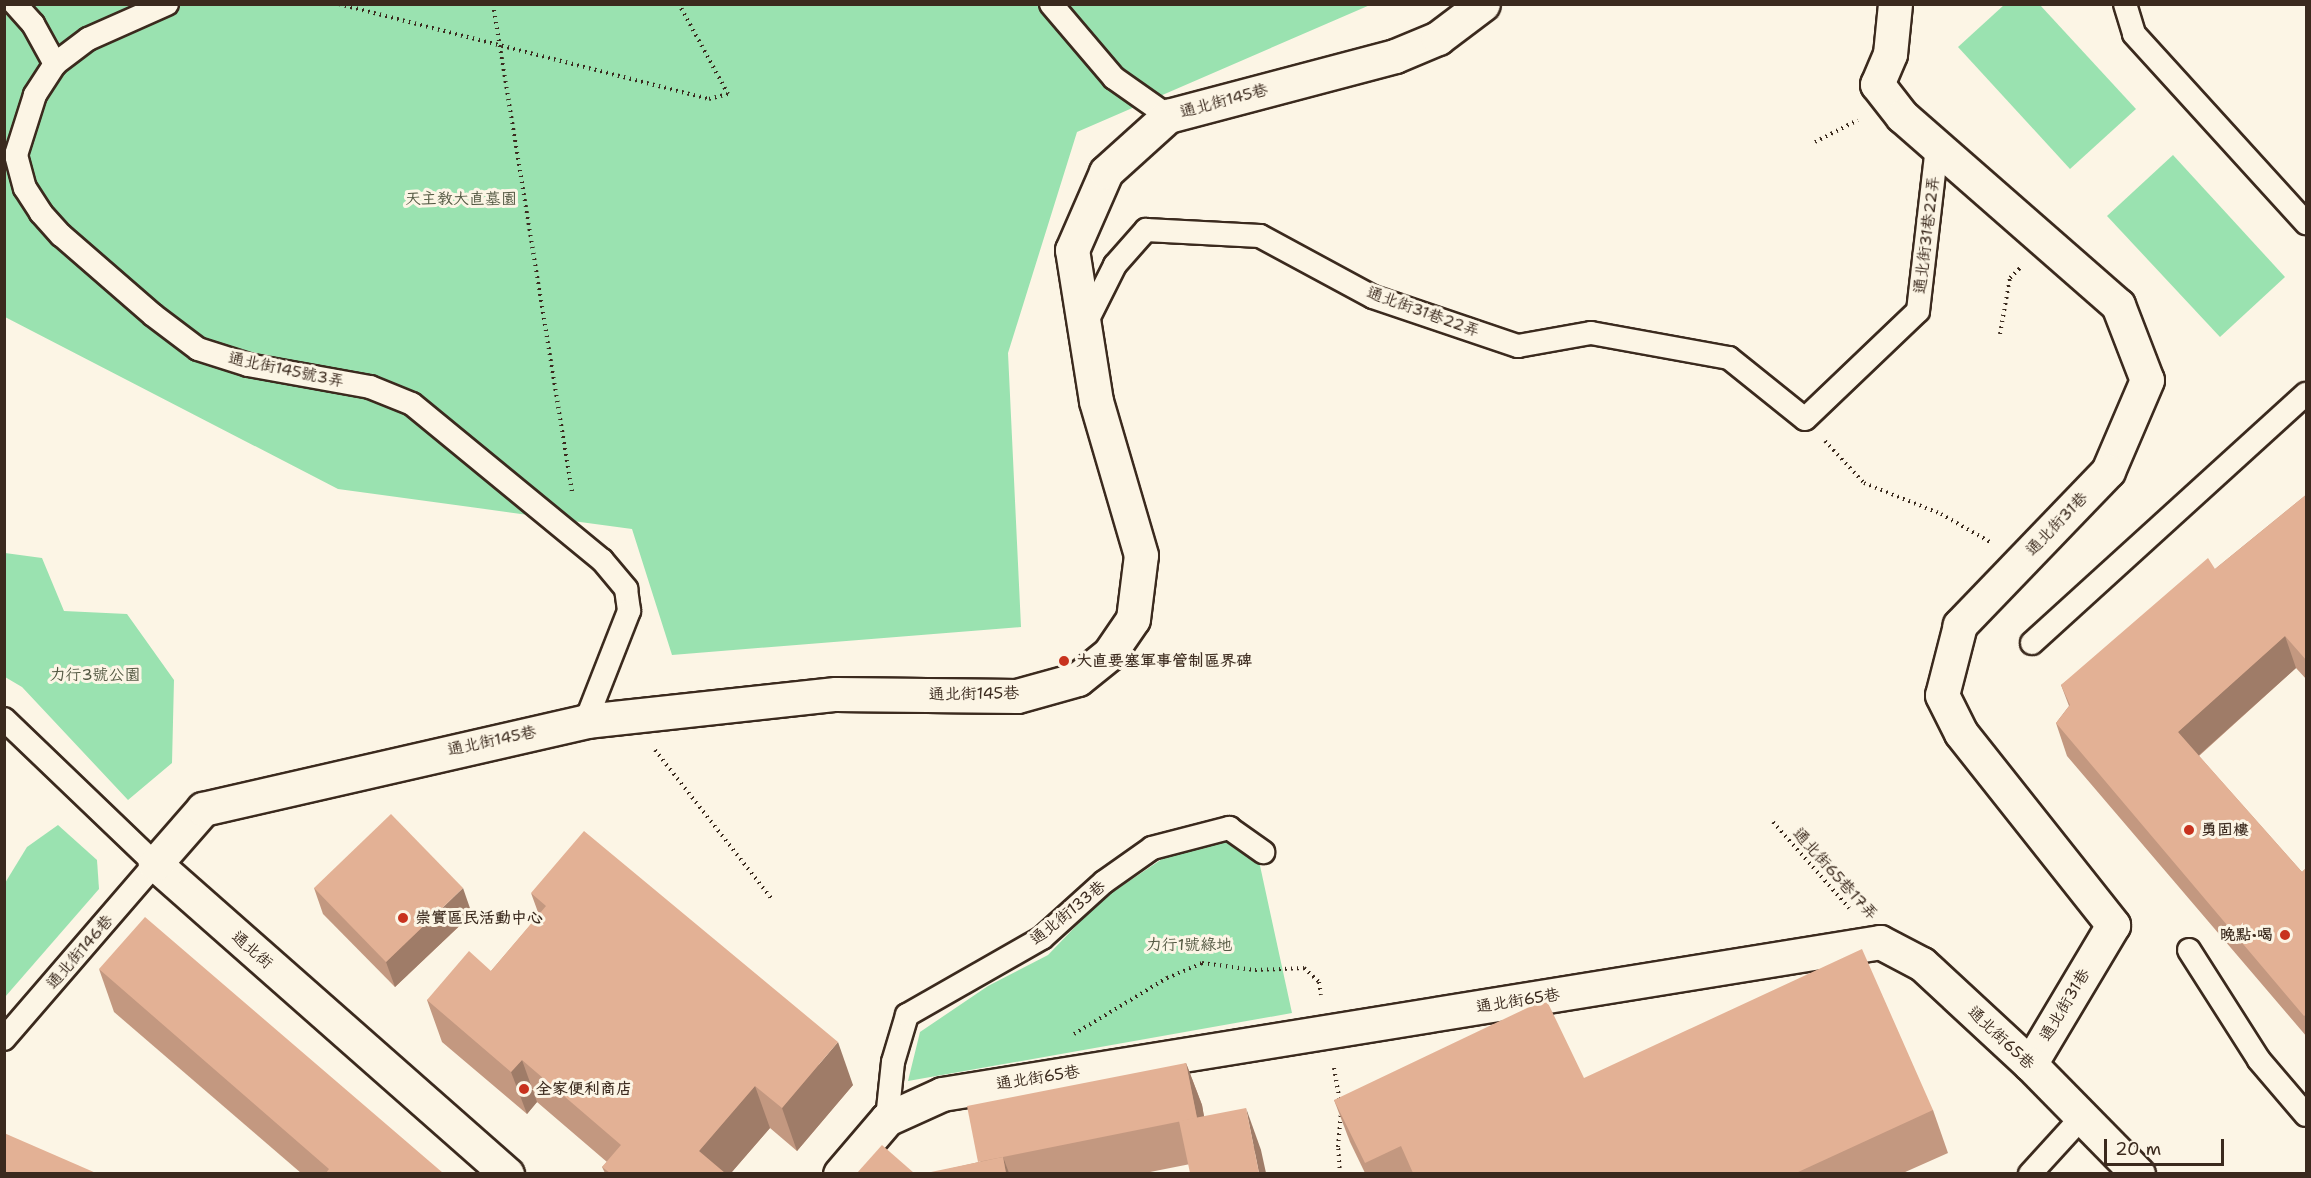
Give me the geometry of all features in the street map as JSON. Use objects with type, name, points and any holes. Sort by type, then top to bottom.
[{"type":"street","name":"通北街145巷","points":[[155,864],[202,809],[401,760],[586,721],[836,694],[1017,696],[1078,679],[1109,654],[1132,619],[1141,555],[1096,401],[1072,250],[1106,172],[1168,116],[1395,56],[1438,38],[1483,4]]},
{"type":"street","points":[[1887,97],[1877,84],[1890,54],[1895,4]]},
{"type":"street","name":"通北街31巷","points":[[1887,97],[1902,116],[2118,305],[2147,380],[2108,471],[1960,625],[1942,695],[1961,733],[2113,925],[2030,1064]]},
{"type":"street","name":"通北街","points":[[155,864],[507,1173]]},
{"type":"street","name":"通北街65巷","points":[[840,1173],[887,1119],[942,1094],[1880,942],[1922,964],[2030,1064],[2138,1173]]},
{"type":"lane","points":[[15,4],[33,24],[55,64]]},
{"type":"lane","name":"通北街145號3弄","points":[[167,4],[88,39],[55,64],[34,95],[16,155],[24,188],[61,235],[153,315],[198,349],[248,365],[370,387],[412,404],[602,560],[626,589],[629,611],[586,721]]},
{"type":"lane","points":[[1051,4],[1114,78],[1168,116]]},
{"type":"lane","points":[[2125,4],[2134,34],[2307,223]]},
{"type":"lane","name":"通北街31巷22弄","points":[[1084,329],[1115,265],[1146,230],[1260,236],[1373,297],[1518,346],[1591,333],[1729,358],[1805,419],[1918,311],[1937,146]]},
{"type":"lane","points":[[2032,643],[2307,394]]},
{"type":"lane","name":"通北街","points":[[4,719],[155,864]]},
{"type":"lane","name":"通北街133巷","points":[[887,1119],[892,1062],[906,1015],[1042,938],[1104,882],[1152,848],[1229,828],[1263,852]]},
{"type":"lane","name":"通北街146巷","points":[[4,1039],[155,864]]},
{"type":"lane","points":[[2189,950],[2259,1060],[2307,1115]]},
{"type":"lane","points":[[2030,1173],[2083,1116]]},
{"type":"path","points":[[339,4],[500,43],[709,99],[728,94],[679,4]]},
{"type":"path","points":[[494,4],[579,542]]},
{"type":"path","points":[[1815,142],[1863,117],[1887,97]]},
{"type":"path","points":[[2000,334],[2010,278],[2047,243]]},
{"type":"path","points":[[1805,419],[1864,483],[1941,514],[2022,561]]},
{"type":"path","points":[[628,717],[772,899]]},
{"type":"path","name":"通北街65巷17弄","points":[[1773,822],[1880,942]]},
{"type":"green space","name":"天主教大直墓園","points":[[4,5],[1370,5],[1077,132],[1008,353],[1021,627],[672,655],[632,529],[338,489],[5,317]]},
{"type":"green space","points":[[2004,5],[2040,5],[2136,109],[2070,169],[1958,47]]},
{"type":"green space","points":[[2173,155],[2285,277],[2220,337],[2107,216]]},
{"type":"green space","name":"力行3號公園","points":[[5,553],[42,558],[64,611],[127,614],[174,680],[172,763],[128,800],[22,687],[5,677]]},
{"type":"green space","points":[[58,825],[97,860],[99,889],[5,997],[5,883],[27,847]]},
{"type":"green space","name":"力行1號綠地","points":[[1221,837],[1259,861],[1292,1013],[908,1081],[920,1032],[988,986],[1048,955],[1101,900],[1162,859]]},
{"type":"building","name":"勇固樓","points":[[2307,494],[2307,661],[2285,636],[2178,732],[2302,872],[2307,867],[2307,1014],[2304,1016],[2056,723],[2070,705],[2061,685],[2208,558],[2215,569]]},
{"type":"building","points":[[391,814],[463,888],[386,962],[314,888]]},
{"type":"building","points":[[584,831],[838,1042],[782,1108],[755,1086],[699,1151],[725,1173],[610,1173],[602,1167],[621,1145],[522,1060],[511,1072],[427,1000],[469,951],[491,971],[546,906],[531,893]]},
{"type":"building","points":[[145,917],[443,1173],[326,1173],[329,1169],[99,969]]},
{"type":"building","points":[[1862,949],[1933,1110],[1796,1173],[1413,1173],[1401,1146],[1365,1163],[1334,1100],[1546,999],[1584,1078]]},
{"type":"building","points":[[1186,1063],[1197,1118],[978,1162],[967,1106]]},
{"type":"building","points":[[1246,1108],[1259,1173],[1190,1173],[1179,1121]]},
{"type":"building","points":[[4,1133],[96,1173],[4,1173]]},
{"type":"building","points":[[882,1145],[914,1173],[857,1173]]},
{"type":"building","points":[[1003,1157],[1006,1173],[931,1173],[931,1172]]},
{"type":"place","name":"大直要塞軍事管制區界碑","points":[[1064,661]]},
{"type":"place","name":"勇固樓","points":[[2189,830]]},
{"type":"place","name":"崇實區民活動中心","points":[[403,918]]},
{"type":"place","name":"晚點·喝","points":[[2285,935]]},
{"type":"place","name":"全家便利商店","points":[[524,1089]]}]
